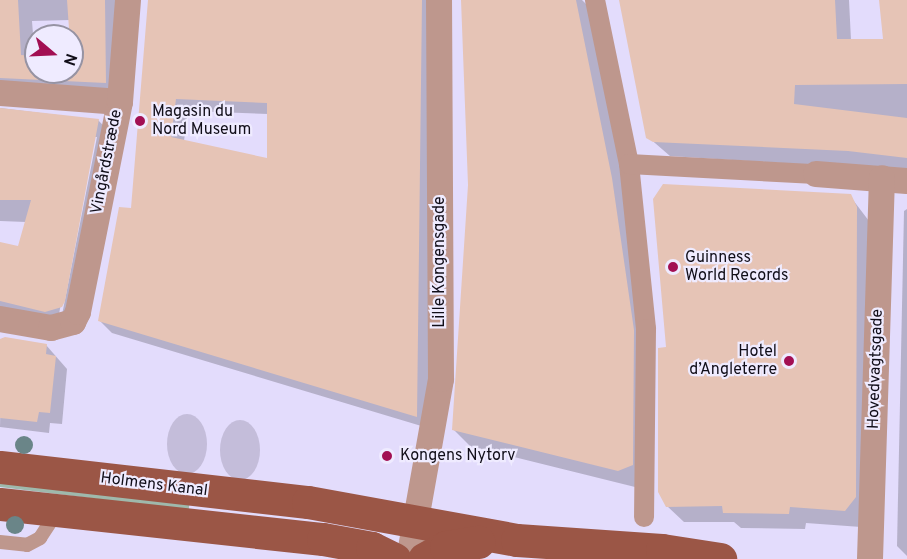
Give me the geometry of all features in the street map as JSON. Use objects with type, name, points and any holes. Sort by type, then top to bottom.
[{"type":"main road","name":"Holmens Kanal","points":[[0,468],[308,502],[416,523]]},
{"type":"main road","points":[[0,504],[323,539],[372,548],[394,559]]},
{"type":"main road","points":[[416,523],[502,538],[574,547],[662,550],[720,559]]},
{"type":"main road","points":[[424,559],[446,547],[502,538]]},
{"type":"street","name":"Vingårdstræde","points":[[0,320],[51,328],[73,322],[83,298],[120,102],[128,0]]},
{"type":"street","name":"Lille Kongensgade","points":[[409,559],[441,380],[439,0]]},
{"type":"street","points":[[595,0],[629,164],[646,329],[644,517]]},
{"type":"street","points":[[0,93],[120,102]]},
{"type":"street","points":[[629,164],[895,179]]},
{"type":"street","name":"Hovedvagtsgade","points":[[870,559],[895,179]]},
{"type":"lane","points":[[0,542],[27,545],[40,538],[58,510]]},
{"type":"green space","points":[[0,479],[190,502],[189,510],[0,487]]},
{"type":"building","points":[[0,0],[18,0],[21,55],[24,55],[24,79],[0,78]]},
{"type":"building","points":[[67,0],[105,0],[106,83],[84,82],[84,24],[69,24]]},
{"type":"building","points":[[148,0],[422,0],[417,417],[98,321],[119,207],[131,208]],"holes":[[[176,99],[267,103],[267,158],[171,137]]]},
{"type":"building","points":[[461,0],[576,0],[612,178],[634,330],[633,465],[618,471],[452,430],[468,185]]},
{"type":"building","points":[[619,0],[835,0],[837,39],[883,39],[879,0],[907,0],[907,84],[795,85],[794,104],[907,118],[907,158],[848,151],[653,142],[646,138]]},
{"type":"building","points":[[0,108],[99,119],[65,301],[62,307],[45,312],[0,301],[0,242],[18,246],[31,200],[0,200]]},
{"type":"building","points":[[663,184],[851,194],[857,207],[856,497],[845,511],[790,507],[789,514],[723,513],[722,506],[666,507],[658,492],[658,348],[666,347],[653,199]]},
{"type":"building","points":[[5,337],[47,344],[46,354],[56,356],[50,413],[39,412],[37,422],[0,418],[0,339]]},
{"type":"tunnel","points":[[182,423],[188,429],[182,435],[176,429],[182,423]]},
{"type":"tunnel","points":[[235,429],[241,435],[235,441],[229,435],[235,429]]},
{"type":"place","name":"Magasin du Nord Museum","points":[[140,121]]},
{"type":"place","name":"Guinness World Records","points":[[673,267]]},
{"type":"place","name":"Hotel d’Angleterre","points":[[789,361]]},
{"type":"place","name":"Kongens Nytorv","points":[[387,456]]}]
